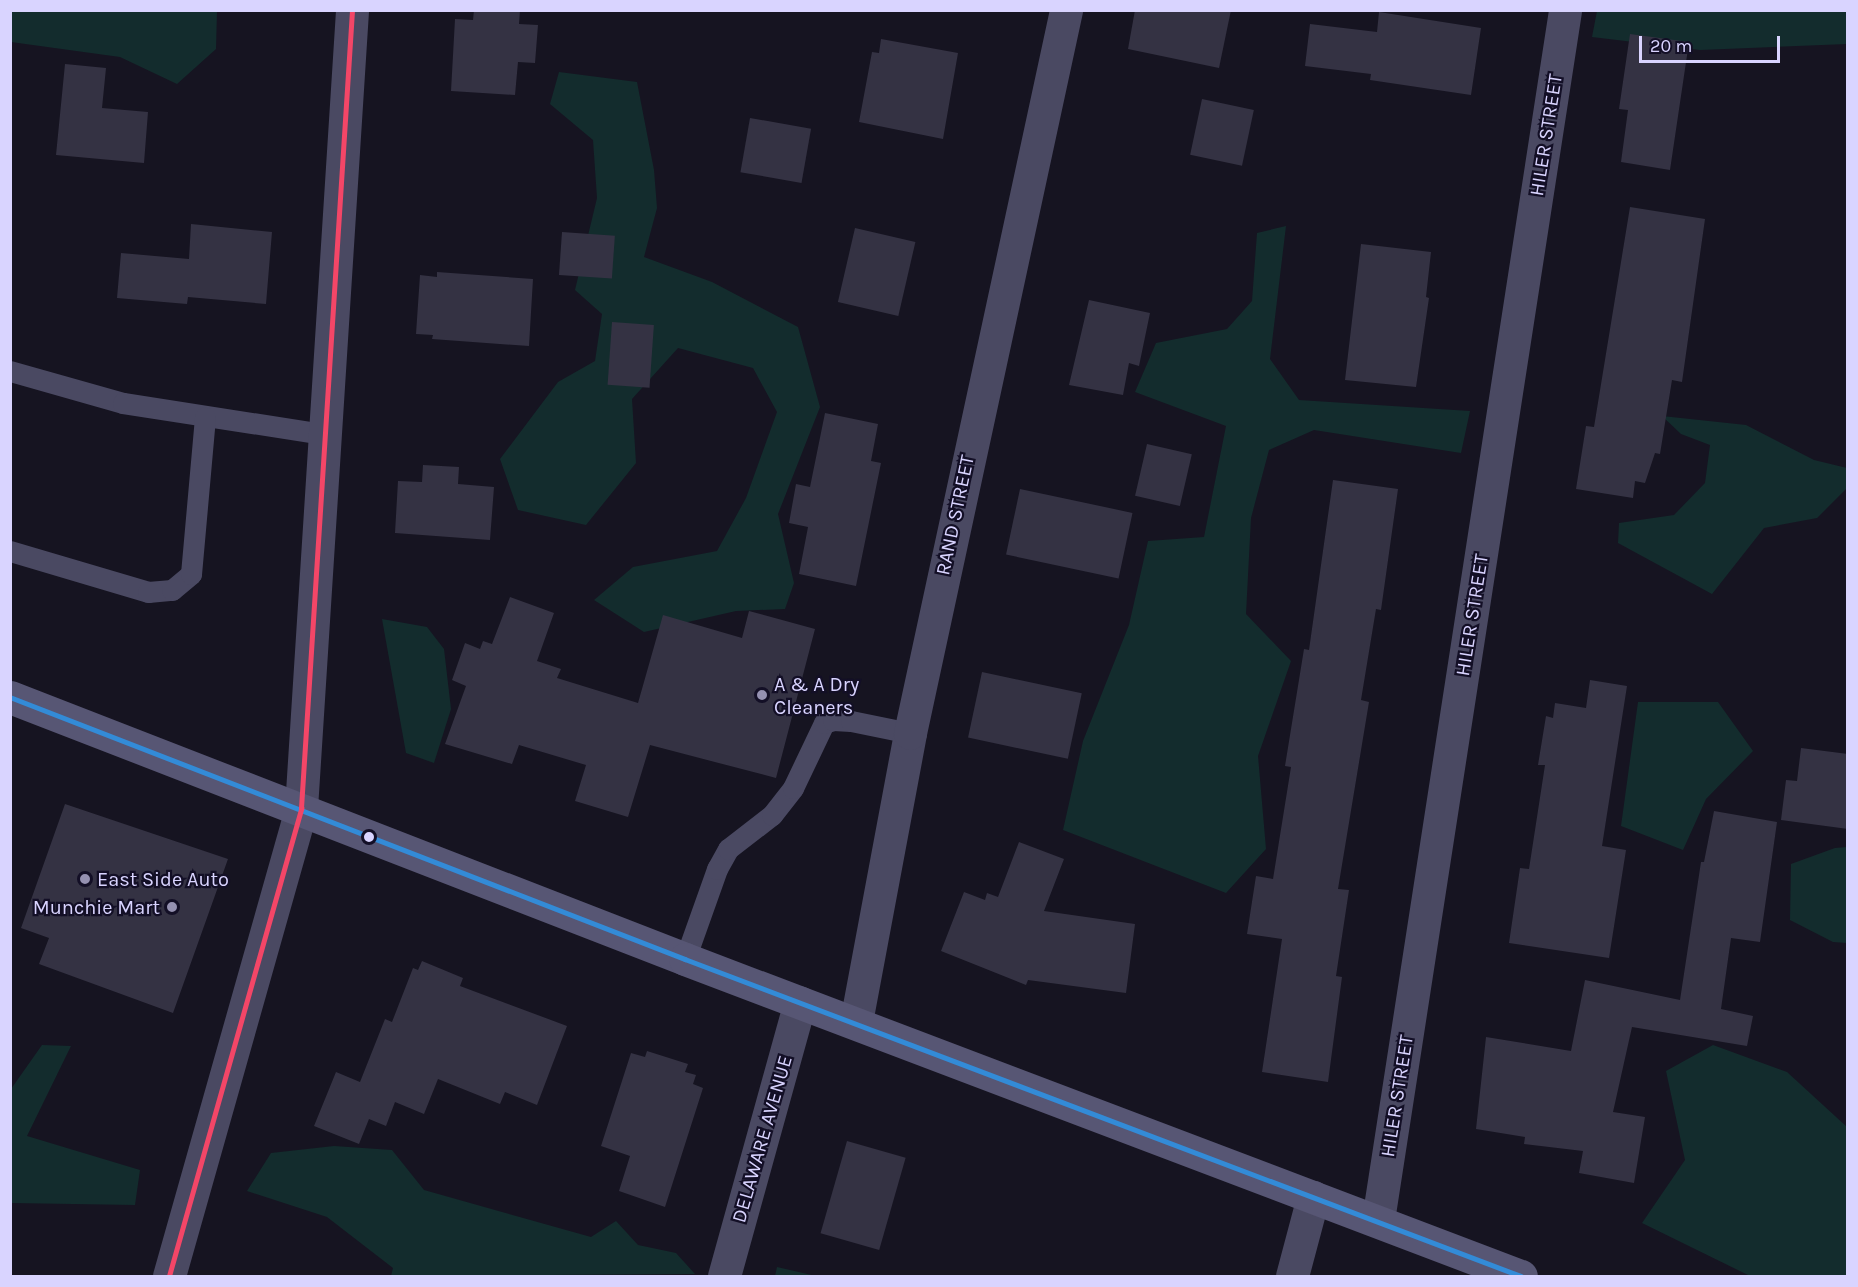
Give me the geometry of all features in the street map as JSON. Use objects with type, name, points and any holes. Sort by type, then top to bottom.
[{"type":"main road","points":[[10,697],[301,808],[685,959],[1521,1276]]},
{"type":"street","points":[[169,1276],[301,808],[352,10]]},
{"type":"street","name":"RAND STREET","points":[[856,1022],[910,733],[1066,10]]},
{"type":"street","name":"HILER STREET","points":[[1378,1220],[1566,10]]},
{"type":"street","name":"DELAWARE AVENUE","points":[[724,1276],[800,1002]]},
{"type":"street","points":[[1292,1276],[1313,1197]]},
{"type":"lane","points":[[10,371],[123,403],[205,418],[324,434]]},
{"type":"lane","points":[[10,551],[148,592],[172,590],[190,574],[205,418]]},
{"type":"lane","points":[[685,959],[722,859],[728,849],[772,816],[793,788],[824,723],[833,720],[851,721],[910,733]]},
{"type":"green space","points":[[11,10],[217,11],[216,49],[177,84],[120,57],[11,42]]},
{"type":"green space","points":[[1597,11],[1847,11],[1847,44],[1700,50],[1592,37]]},
{"type":"green space","points":[[559,72],[637,82],[654,170],[657,208],[644,257],[712,282],[798,327],[820,407],[778,514],[794,583],[785,609],[736,611],[644,632],[594,600],[633,567],[717,551],[746,498],[777,412],[753,368],[678,348],[632,399],[636,463],[586,525],[518,510],[500,459],[558,382],[595,361],[602,314],[575,290],[597,198],[593,140],[550,104]]},
{"type":"green space","points":[[1286,226],[1270,359],[1299,400],[1470,411],[1461,453],[1314,430],[1269,450],[1251,518],[1246,614],[1291,661],[1258,756],[1266,849],[1226,893],[1063,830],[1083,741],[1129,625],[1148,541],[1204,537],[1226,426],[1135,392],[1156,343],[1227,329],[1252,301],[1257,233]]},
{"type":"green space","points":[[1662,416],[1746,425],[1814,460],[1847,468],[1847,488],[1817,518],[1764,528],[1712,594],[1618,543],[1619,523],[1674,515],[1705,483],[1710,445],[1681,434]]},
{"type":"green space","points":[[382,619],[427,627],[444,649],[451,709],[434,763],[406,753]]},
{"type":"green space","points":[[1638,702],[1718,702],[1753,751],[1706,799],[1683,850],[1621,826]]},
{"type":"green space","points":[[1847,847],[1847,943],[1833,942],[1790,920],[1791,864],[1835,848]]},
{"type":"green space","points":[[42,1045],[71,1046],[27,1136],[140,1170],[135,1205],[11,1203],[11,1089]]},
{"type":"green space","points":[[1713,1045],[1787,1072],[1847,1127],[1847,1276],[1750,1276],[1642,1223],[1685,1160],[1666,1071]]},
{"type":"green space","points":[[334,1146],[392,1150],[424,1190],[591,1237],[616,1221],[638,1245],[676,1253],[695,1274],[391,1276],[393,1268],[327,1217],[247,1191],[271,1153]]},
{"type":"green space","points":[[777,1267],[816,1276],[775,1276]]},
{"type":"building","points":[[474,10],[520,10],[519,24],[538,25],[535,63],[518,62],[515,95],[451,91],[455,19],[473,20]]},
{"type":"building","points":[[1135,10],[1231,10],[1219,68],[1128,49]]},
{"type":"building","points":[[1379,12],[1481,28],[1471,95],[1370,80],[1371,74],[1305,66],[1310,24],[1377,32]]},
{"type":"building","points":[[1630,34],[1689,42],[1670,170],[1621,162],[1628,110],[1619,109]]},
{"type":"building","points":[[881,39],[958,53],[943,139],[859,122],[872,52],[879,53]]},
{"type":"building","points":[[65,64],[106,68],[102,108],[148,112],[144,163],[56,155]]},
{"type":"building","points":[[1202,99],[1254,110],[1242,166],[1190,155]]},
{"type":"building","points":[[750,118],[811,129],[802,183],[740,172]]},
{"type":"building","points":[[1630,207],[1705,219],[1682,382],[1672,380],[1660,454],[1655,453],[1645,483],[1635,481],[1633,498],[1576,489],[1586,426],[1594,427]]},
{"type":"building","points":[[191,224],[272,232],[266,304],[188,297],[187,304],[117,298],[121,253],[189,259]]},
{"type":"building","points":[[855,228],[915,242],[898,316],[838,302]]},
{"type":"building","points":[[562,232],[615,236],[612,279],[559,275]]},
{"type":"building","points":[[1361,244],[1431,252],[1426,297],[1429,298],[1416,387],[1345,380]]},
{"type":"building","points":[[437,272],[533,279],[529,346],[432,339],[433,335],[416,334],[420,275],[437,277]]},
{"type":"building","points":[[1089,300],[1150,313],[1139,366],[1129,363],[1123,395],[1069,385]]},
{"type":"building","points":[[612,322],[654,325],[650,388],[608,385]]},
{"type":"building","points":[[825,413],[878,424],[871,461],[881,463],[856,586],[799,574],[808,527],[789,523],[796,484],[810,487]]},
{"type":"building","points":[[1147,444],[1192,454],[1180,506],[1135,496]]},
{"type":"building","points":[[423,465],[459,467],[458,484],[494,487],[490,540],[395,533],[398,481],[422,482]]},
{"type":"building","points":[[1333,480],[1398,489],[1381,610],[1376,609],[1361,700],[1369,702],[1338,889],[1349,890],[1336,976],[1342,977],[1328,1082],[1262,1072],[1282,939],[1247,934],[1256,876],[1273,879],[1291,767],[1285,766],[1304,649],[1309,650]]},
{"type":"building","points":[[1020,489],[1132,513],[1119,578],[1006,555]]},
{"type":"building","points":[[510,597],[554,613],[537,661],[561,669],[557,678],[638,703],[663,615],[742,638],[749,611],[815,629],[776,778],[650,745],[628,817],[575,801],[586,765],[519,745],[512,764],[445,744],[466,686],[452,680],[465,643],[480,649],[483,641],[492,644]]},
{"type":"building","points":[[982,672],[1082,693],[1068,759],[968,738]]},
{"type":"building","points":[[1590,680],[1627,686],[1602,846],[1626,850],[1609,958],[1509,943],[1520,868],[1529,869],[1545,765],[1538,765],[1546,716],[1553,718],[1555,703],[1586,708]]},
{"type":"building","points":[[1801,748],[1848,754],[1848,829],[1781,820],[1786,780],[1797,781]]},
{"type":"building","points":[[65,804],[228,859],[173,1013],[39,964],[49,938],[21,928]]},
{"type":"building","points":[[1714,811],[1777,822],[1760,942],[1731,938],[1721,1009],[1753,1016],[1747,1046],[1632,1027],[1613,1112],[1645,1117],[1634,1183],[1579,1173],[1583,1151],[1524,1144],[1525,1137],[1476,1129],[1486,1037],[1571,1051],[1585,980],[1680,1000],[1701,862],[1704,862]]},
{"type":"building","points":[[1019,842],[1064,859],[1044,911],[1135,924],[1126,993],[1028,980],[1026,985],[941,951],[964,892],[985,900],[987,893],[998,897]]},
{"type":"building","points":[[422,961],[463,978],[460,986],[567,1026],[537,1105],[505,1092],[500,1104],[438,1079],[424,1114],[395,1102],[386,1126],[369,1119],[359,1144],[314,1126],[336,1072],[360,1082],[385,1019],[392,1022],[413,968],[418,970]]},
{"type":"building","points":[[647,1051],[688,1064],[685,1072],[696,1075],[693,1084],[703,1088],[665,1207],[619,1191],[630,1156],[601,1146],[631,1053],[645,1057]]},
{"type":"building","points":[[847,1141],[906,1158],[879,1250],[821,1233]]},
{"type":"transit line","points":[[169,1276],[301,808],[352,10]]},
{"type":"transit line","points":[[10,697],[685,959],[1521,1276]]},
{"type":"place","name":"A & A Dry Cleaners","points":[[762,695]]},
{"type":"place","name":"East Side Auto","points":[[85,879]]},
{"type":"place","name":"Munchie Mart","points":[[172,907]]}]
